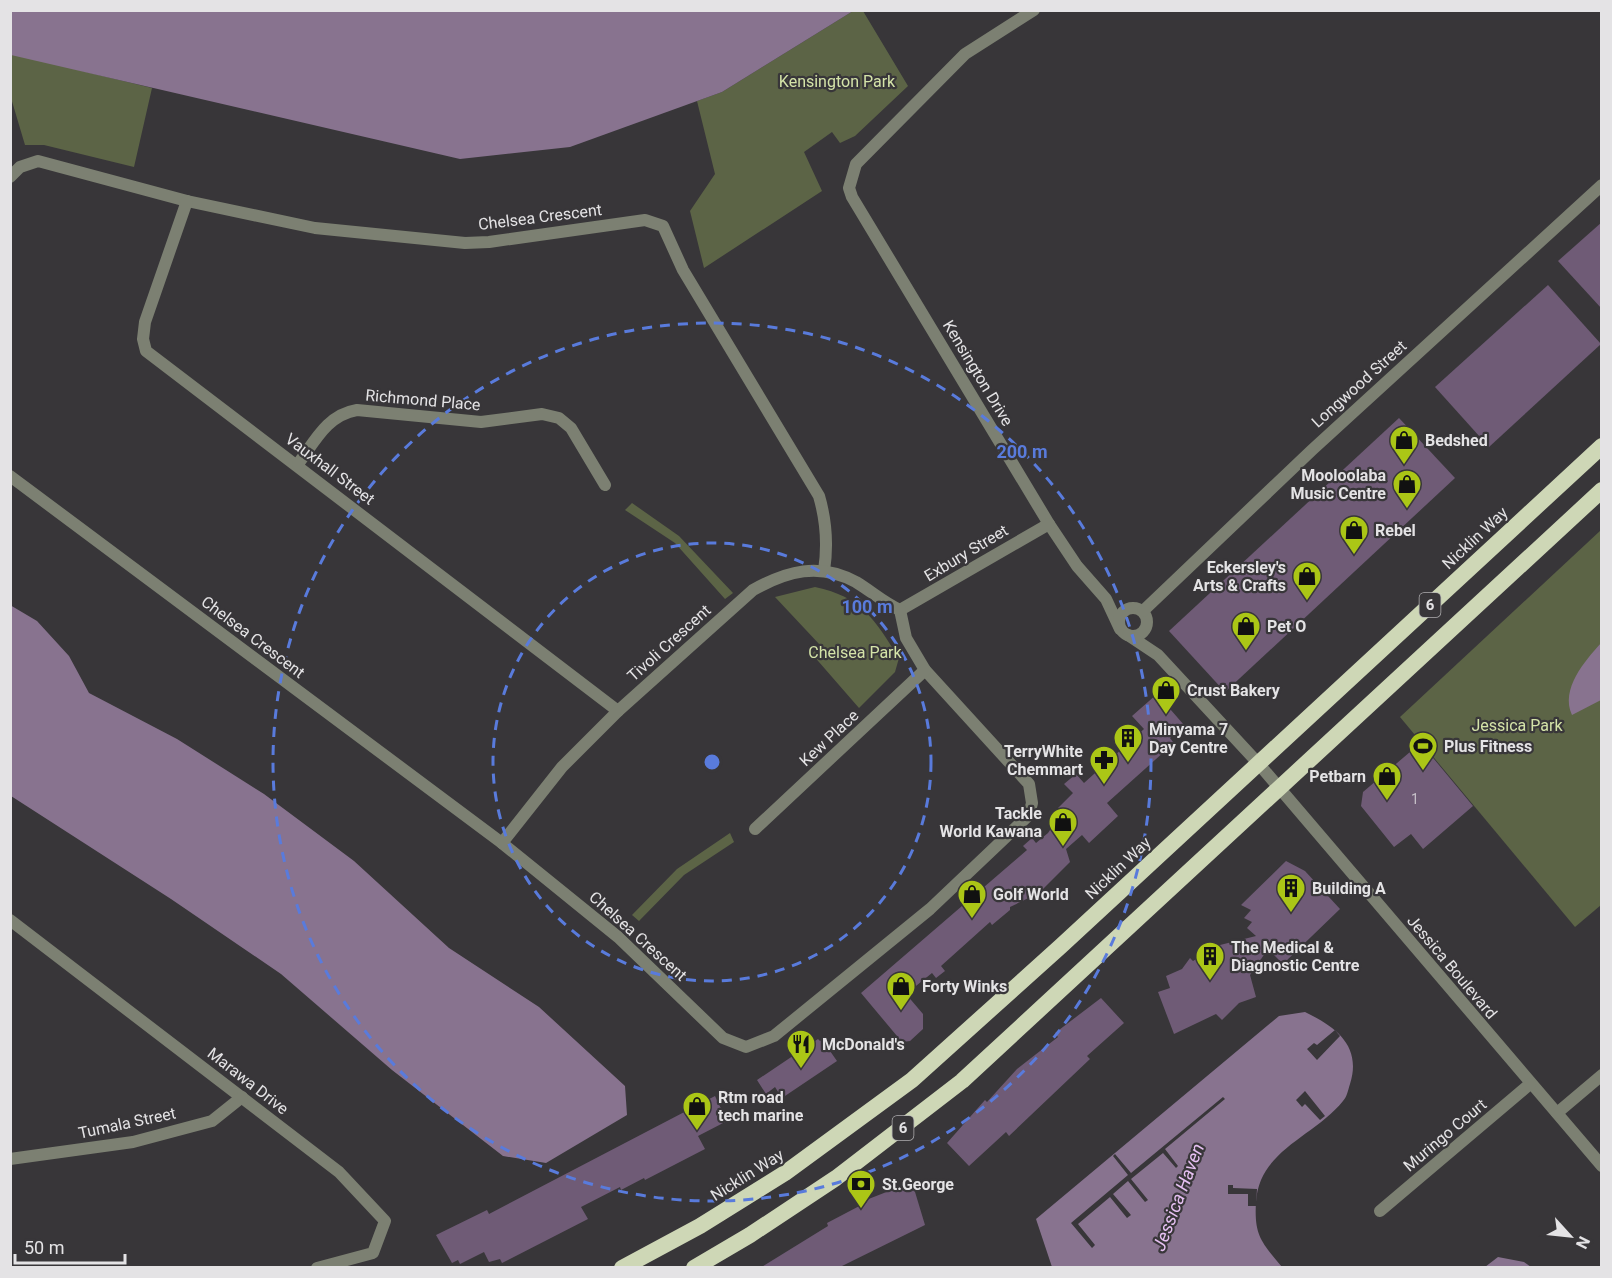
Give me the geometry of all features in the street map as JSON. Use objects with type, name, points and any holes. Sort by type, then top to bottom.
[{"type":"highway","name":"Nicklin Way","points":[[622,1268],[700,1226],[777,1179],[856,1124],[912,1080],[1602,446]]},
{"type":"highway","name":"6","points":[[694,1268],[750,1235],[836,1178],[953,1088],[1602,490]]},
{"type":"street","name":"Kensington Drive","points":[[1034,10],[965,54],[856,164],[849,188],[852,197],[1049,524],[1077,566],[1106,599],[1124,632]]},
{"type":"street","name":"Chelsea Crescent","points":[[10,177],[20,167],[38,161],[187,201],[315,228],[465,243],[489,242],[645,220],[663,226],[683,270],[819,496],[825,516],[824,571]]},
{"type":"street","name":"Longwood Street","points":[[1143,611],[1312,450],[1602,185]]},
{"type":"street","name":"Vauxhall Street","points":[[187,201],[145,322],[143,339],[146,351],[298,464],[618,711]]},
{"type":"street","name":"Richmond Place","points":[[298,464],[331,420],[341,413],[357,410],[481,422],[542,414],[559,418],[571,428],[605,485]]},
{"type":"street","name":"Chelsea Crescent","points":[[10,476],[502,843],[618,937],[723,1038],[746,1047],[774,1036],[930,909],[1029,815],[1032,803],[1029,784],[925,670],[906,638],[900,610]]},
{"type":"street","name":"Exbury Street","points":[[900,610],[1049,524]]},
{"type":"street","name":"Tivoli Crescent","points":[[502,843],[562,767],[618,711],[753,590],[779,576],[804,569],[824,571],[857,583],[900,610]]},
{"type":"street","name":"Kensington Drive","points":[[1106,599],[1126,609]]},
{"type":"street","points":[[1124,632],[1139,635],[1148,621],[1143,611],[1138,608],[1126,609],[1119,617],[1124,632],[1158,655],[1258,763],[1279,789]]},
{"type":"street","points":[[1146,627],[1158,655]]},
{"type":"street","name":"Kew Place","points":[[755,829],[925,670]]},
{"type":"street","name":"Jessica Boulevard","points":[[1279,789],[1602,1166]]},
{"type":"street","name":"Marawa Drive","points":[[10,920],[339,1172],[385,1221],[373,1253],[317,1268]]},
{"type":"street","points":[[1557,1113],[1602,1075]]},
{"type":"street","name":"Muringo Court","points":[[1380,1211],[1530,1084]]},
{"type":"street","name":"Tumala Street","points":[[10,1159],[133,1142],[178,1130],[212,1120],[242,1097]]},
{"type":"green space","name":"Kensington Park","points":[[853,11],[863,11],[908,86],[855,136],[840,143],[832,132],[804,152],[822,191],[704,268],[690,211],[715,174],[697,101],[722,92]]},
{"type":"green space","points":[[11,55],[152,88],[134,167],[44,145],[25,145],[11,98]]},
{"type":"green space","points":[[632,503],[679,536],[733,593],[725,599],[675,543],[625,510]]},
{"type":"green space","name":"Jessica Park","points":[[1601,530],[1601,905],[1575,927],[1400,717]]},
{"type":"green space","name":"Chelsea Park","points":[[815,587],[831,591],[856,604],[874,621],[899,658],[895,672],[859,708],[812,654],[820,645],[775,597]]},
{"type":"green space","points":[[730,833],[734,842],[684,875],[639,921],[632,915],[677,869]]},
{"type":"water","points":[[11,10],[853,11],[722,92],[570,147],[460,159],[11,55]]},
{"type":"water","points":[[10,605],[37,621],[69,656],[89,693],[177,739],[264,794],[354,861],[449,948],[539,1007],[625,1086],[627,1115],[546,1163],[503,1156],[392,1070],[281,974],[171,899],[11,796]]},
{"type":"water","points":[[1601,643],[1601,700],[1572,715],[1569,695],[1576,676]]},
{"type":"water","name":"Jessica Haven","points":[[1305,1012],[1327,1024],[1344,1039],[1349,1048],[1353,1071],[1344,1099],[1331,1114],[1277,1157],[1259,1184],[1256,1223],[1260,1238],[1282,1267],[1052,1267],[1036,1219],[1279,1016]]},
{"type":"water","points":[[1498,1257],[1524,1262],[1531,1267],[1485,1267]]},
{"type":"pier","points":[[1335,1030],[1340,1036],[1317,1060],[1307,1049],[1314,1043],[1317,1045]]},
{"type":"pier","points":[[1305,1091],[1325,1116],[1320,1120],[1305,1104],[1302,1107],[1296,1100]]},
{"type":"pier","points":[[1223,1097],[1225,1099],[1165,1149],[1178,1166],[1176,1168],[1163,1153],[1131,1179],[1148,1200],[1145,1202],[1128,1181],[1113,1194],[1131,1215],[1127,1218],[1110,1197],[1078,1224],[1095,1245],[1092,1248],[1071,1223],[1128,1175],[1113,1156],[1115,1154],[1131,1173]]},
{"type":"pier","points":[[1228,1185],[1233,1185],[1233,1188],[1257,1189],[1256,1206],[1248,1206],[1248,1194],[1228,1194]]},
{"type":"building","points":[[1602,222],[1602,309],[1558,261]]},
{"type":"building","points":[[1548,285],[1601,344],[1489,447],[1435,387]]},
{"type":"building","points":[[1399,418],[1455,478],[1225,692],[1169,631]]},
{"type":"building","points":[[1157,694],[1184,725],[1170,738],[1176,746],[1167,754],[1165,751],[1107,803],[1118,816],[1089,843],[1082,835],[1066,849],[1070,862],[1039,893],[1010,907],[1010,910],[992,925],[990,922],[941,966],[945,971],[936,978],[932,973],[906,994],[923,1014],[923,1029],[910,1041],[902,1042],[861,993],[1027,850],[1023,846],[1032,838],[1036,843],[1048,833],[1062,812],[1058,808],[1073,793],[1064,784],[1076,774],[1084,783],[1144,729],[1132,716]]},
{"type":"building","points":[[1417,746],[1426,755],[1429,753],[1473,806],[1423,849],[1411,834],[1394,847],[1361,806],[1363,792]]},
{"type":"building","points":[[1286,861],[1305,871],[1340,909],[1283,964],[1268,949],[1250,975],[1256,997],[1239,1003],[1222,1020],[1216,1014],[1174,1034],[1158,992],[1170,988],[1166,976],[1182,969],[1190,958],[1193,961],[1220,945],[1256,936],[1247,928],[1252,922],[1244,918],[1251,910],[1241,905]]},
{"type":"building","points":[[1101,998],[1124,1023],[1087,1056],[1090,1059],[1009,1136],[1006,1132],[969,1166],[947,1143],[985,1100],[987,1102],[1017,1069],[1058,1037],[1055,1033]]},
{"type":"building","points":[[826,1037],[834,1048],[830,1051],[837,1061],[782,1098],[775,1087],[766,1094],[757,1080],[818,1039],[820,1041]]},
{"type":"building","points":[[715,1096],[727,1121],[698,1136],[705,1149],[645,1180],[644,1178],[621,1190],[620,1187],[581,1207],[588,1219],[502,1263],[500,1259],[489,1262],[484,1252],[460,1264],[458,1260],[452,1263],[436,1235],[487,1210],[489,1214]]},
{"type":"building","points":[[912,1182],[925,1225],[838,1268],[760,1268],[828,1226],[827,1223],[867,1202],[866,1200]]},
{"type":"place","name":"Bedshed","points":[[1404,466]]},
{"type":"place","name":"Mooloolaba Music Centre","points":[[1407,510]]},
{"type":"place","name":"Rebel","points":[[1354,556]]},
{"type":"place","name":"Eckersley's Arts & Crafts","points":[[1307,602]]},
{"type":"place","name":"Pet O","points":[[1246,652]]},
{"type":"place","name":"Crust Bakery","points":[[1166,716]]},
{"type":"place","name":"Minyama 7 Day Centre","points":[[1128,764]]},
{"type":"place","name":"Plus Fitness","points":[[1423,772]]},
{"type":"place","name":"TerryWhite Chemmart","points":[[1104,786]]},
{"type":"place","name":"Petbarn","points":[[1387,802]]},
{"type":"place","name":"Tackle World Kawana","points":[[1063,848]]},
{"type":"place","name":"Building A","points":[[1291,914]]},
{"type":"place","name":"Golf World","points":[[972,920]]},
{"type":"place","name":"The Medical & Diagnostic Centre","points":[[1210,982]]},
{"type":"place","name":"Forty Winks","points":[[901,1012]]},
{"type":"place","name":"McDonald's","points":[[801,1070]]},
{"type":"place","name":"Rtm road tech marine","points":[[697,1132]]},
{"type":"place","name":"St.George","points":[[861,1210]]}]
